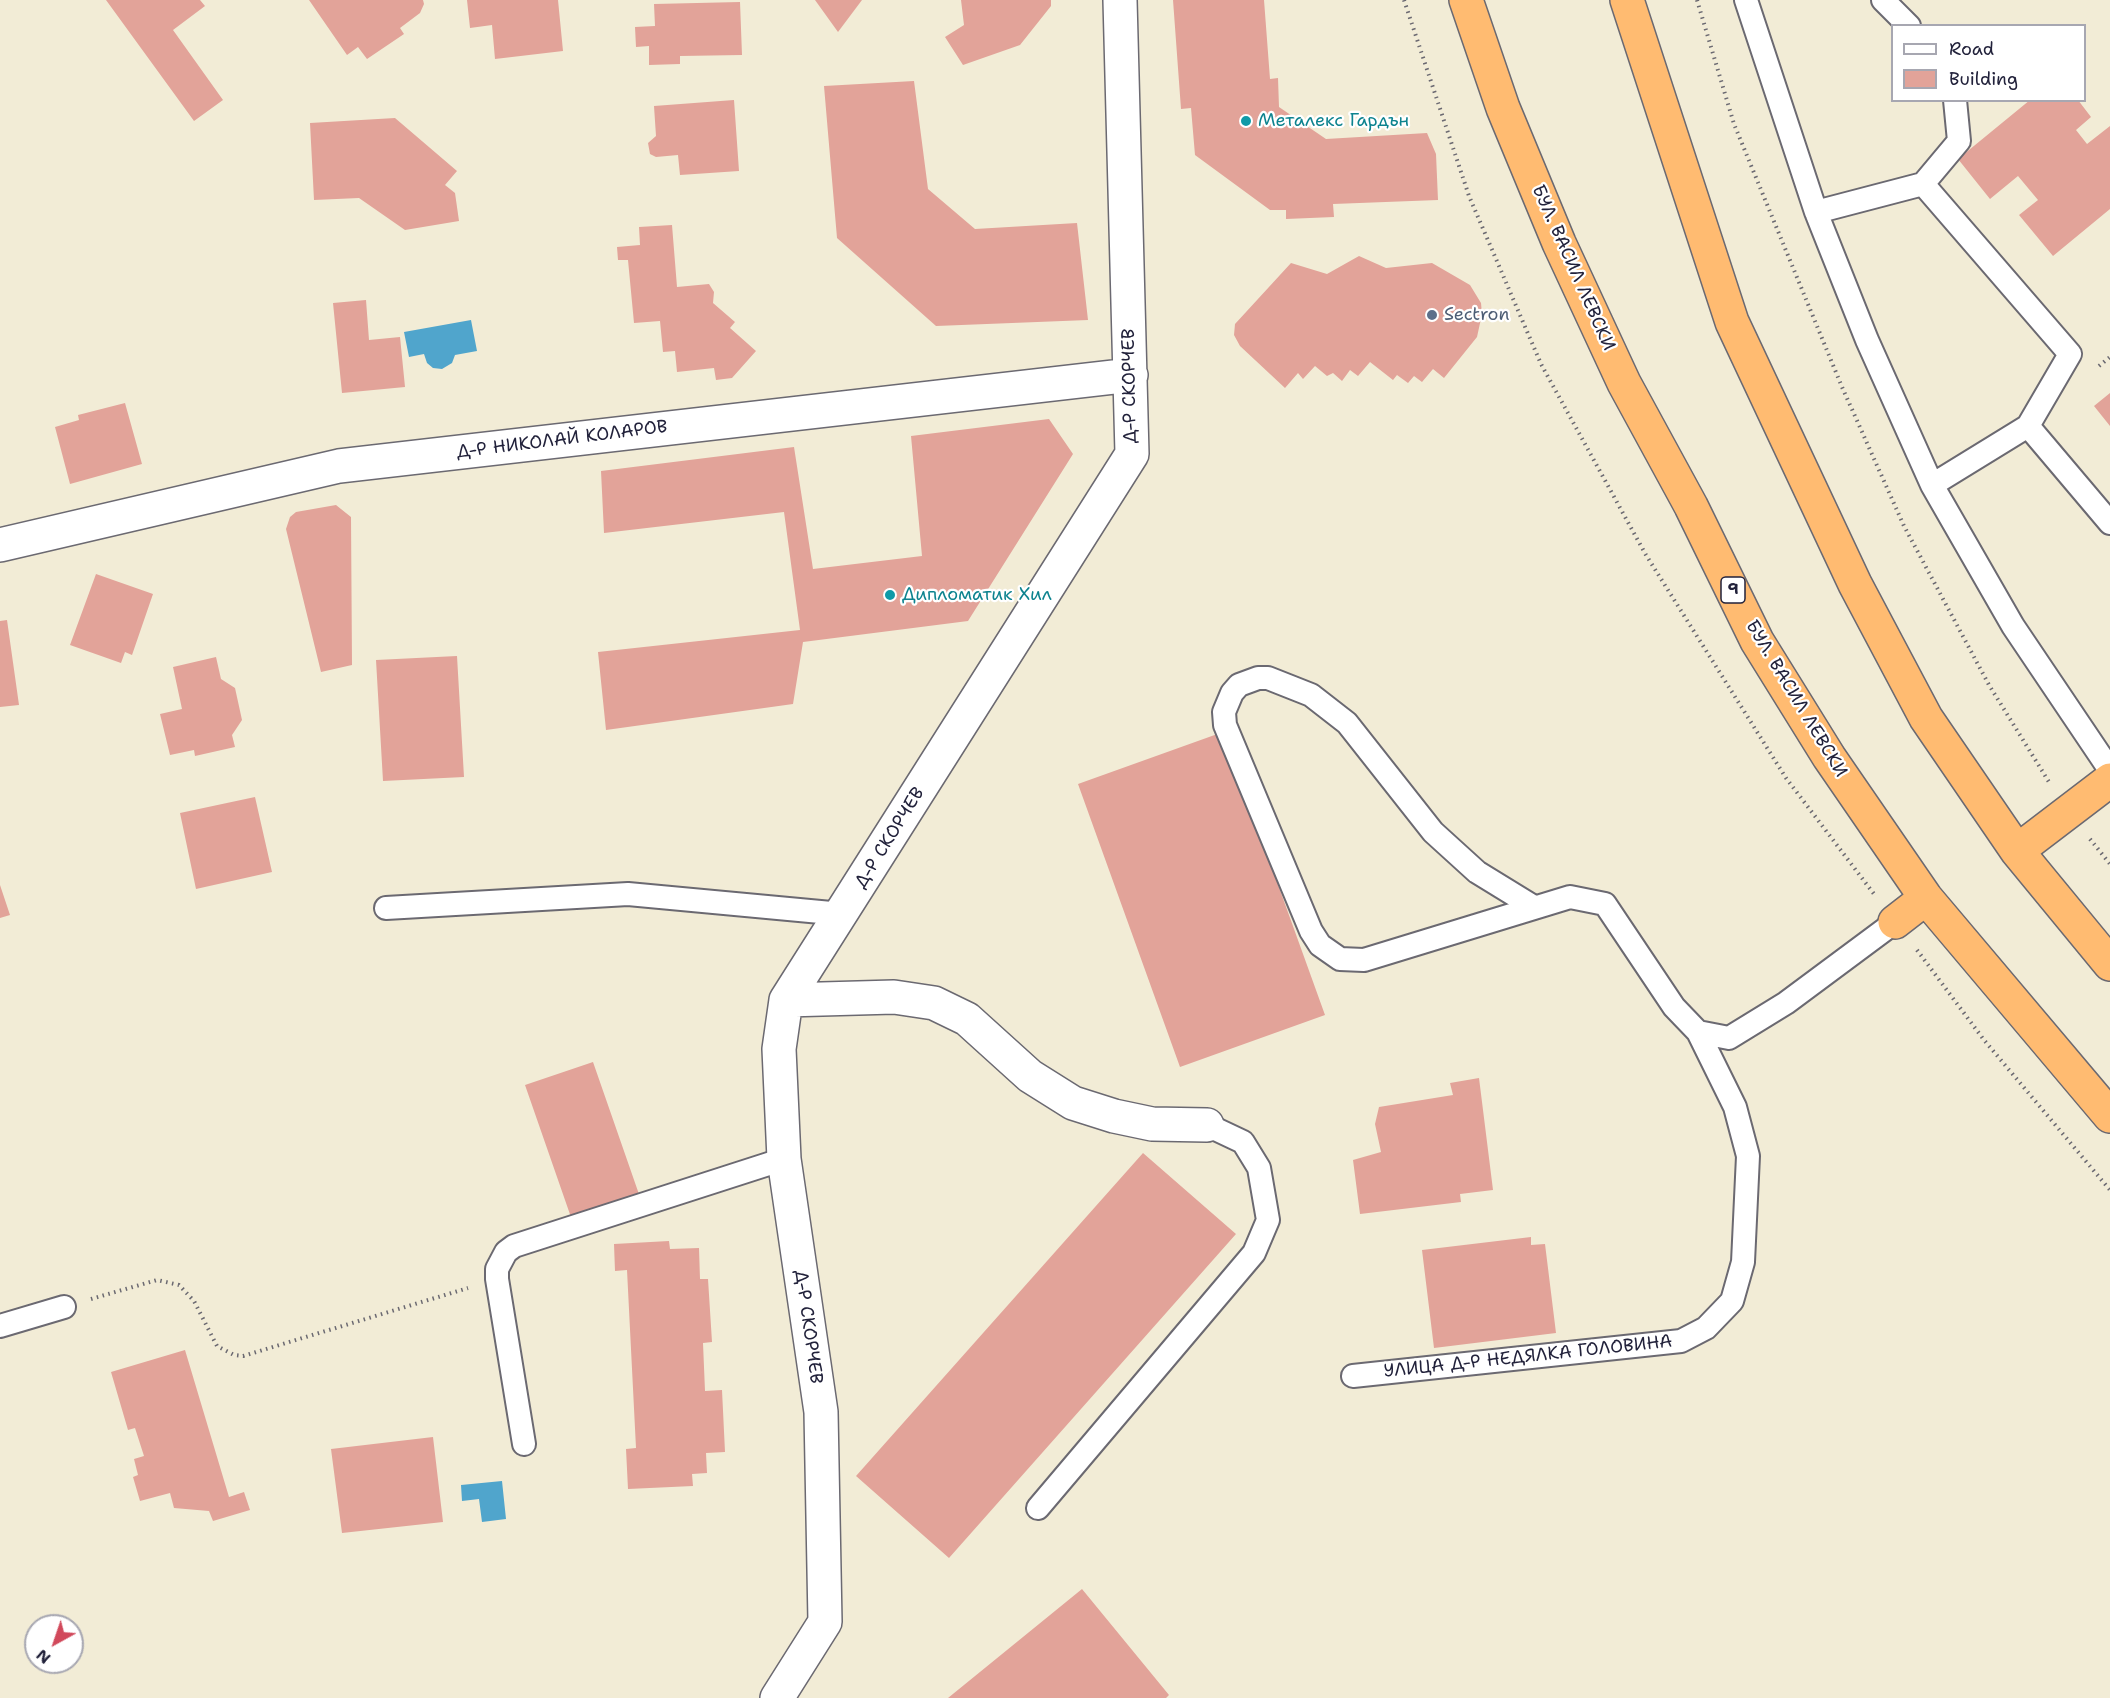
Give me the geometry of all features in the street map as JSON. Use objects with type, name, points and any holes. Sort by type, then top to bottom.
[{"type":"highway","name":"БУЛ. ВАСИЛ ЛЕВСКИ","points":[[1466,0],[1503,108],[1542,202],[1624,383],[1691,506],[1757,641],[1829,757],[1926,898],[2110,1116]]},
{"type":"highway","points":[[1627,0],[1732,322],[1855,584],[1926,718],[2017,851],[2110,964]]},
{"type":"highway","points":[[2017,851],[2110,780]]},
{"type":"highway","points":[[1895,922],[1926,898]]},
{"type":"street","name":"Д-Р СКОРЧЕВ","points":[[777,1698],[825,1622],[821,1412],[784,1159],[778,1049],[786,1000],[842,915],[1132,454],[1120,0]]},
{"type":"street","name":"Д-Р НИКОЛАЙ КОЛАРОВ","points":[[0,545],[339,466],[1131,375]]},
{"type":"street","points":[[786,1000],[894,997],[934,1004],[968,1019],[1030,1076],[1073,1103],[1114,1116],[1152,1124],[1207,1125]]},
{"type":"lane","points":[[1751,0],[1816,212],[1868,340],[1932,485],[2013,626],[2110,770]]},
{"type":"lane","points":[[1883,0],[1908,24]]},
{"type":"lane","points":[[1816,212],[1923,184],[1959,141],[1955,102]]},
{"type":"lane","points":[[1923,184],[2070,354],[2028,426],[1932,485]]},
{"type":"lane","points":[[2028,426],[2110,523]]},
{"type":"lane","name":"УЛИЦА Д-Р НЕДЯЛКА ГОЛОВИНА","points":[[1353,1376],[1681,1341],[1706,1328],[1732,1301],[1743,1262],[1748,1156],[1736,1107],[1698,1032],[1674,1007],[1605,904],[1570,897],[1364,960],[1349,961],[1332,955],[1320,945],[1311,931],[1225,725],[1224,712],[1232,693],[1239,685],[1258,678],[1268,678],[1311,695],[1347,723],[1433,832],[1477,872],[1534,907]]},
{"type":"lane","points":[[386,908],[628,894],[842,915]]},
{"type":"lane","points":[[1698,1032],[1729,1038],[1786,1003],[1895,922]]},
{"type":"lane","points":[[1038,1508],[1254,1253],[1268,1220],[1259,1168],[1243,1142],[1207,1125]]},
{"type":"lane","points":[[524,1444],[497,1279],[500,1259],[514,1246],[784,1159]]},
{"type":"lane","points":[[0,1326],[64,1307]]},
{"type":"path","points":[[64,1307],[157,1280],[168,1281],[187,1292],[217,1346],[234,1355],[243,1356],[497,1279]]},
{"type":"water","points":[[471,320],[477,351],[455,355],[452,363],[442,369],[433,368],[427,363],[424,354],[409,357],[404,332]]},
{"type":"water","points":[[502,1481],[506,1519],[482,1522],[479,1499],[462,1501],[461,1485]]},
{"type":"building","points":[[106,0],[200,0],[205,6],[173,30],[223,100],[194,121]]},
{"type":"building","points":[[309,0],[423,0],[424,4],[420,13],[400,28],[404,34],[367,59],[358,47],[347,55]]},
{"type":"building","points":[[467,0],[558,0],[563,51],[495,59],[492,25],[470,28]]},
{"type":"building","points":[[815,0],[862,0],[838,32]]},
{"type":"building","points":[[961,0],[1051,0],[1051,6],[1020,45],[963,65],[945,37],[964,25]]},
{"type":"building","name":"Металекс Гардън","points":[[1173,0],[1264,0],[1270,79],[1278,78],[1279,107],[1326,139],[1427,133],[1436,154],[1438,200],[1333,204],[1334,217],[1286,219],[1286,210],[1270,210],[1195,155],[1191,108],[1181,109]]},
{"type":"building","points":[[740,2],[742,55],[680,56],[680,64],[649,65],[649,46],[636,47],[635,27],[655,26],[654,4]]},
{"type":"building","points":[[914,81],[928,189],[975,229],[1077,223],[1088,320],[936,326],[837,238],[824,86]]},
{"type":"building","points":[[734,100],[739,171],[680,175],[678,155],[656,157],[650,154],[648,143],[656,136],[654,106]]},
{"type":"building","points":[[2028,102],[2080,102],[2091,117],[2076,130],[2087,144],[2110,126],[2110,209],[2053,256],[2019,215],[2038,200],[2018,176],[1990,199],[1958,159]]},
{"type":"building","points":[[395,118],[457,171],[445,185],[455,193],[459,221],[405,230],[359,198],[314,200],[310,123]]},
{"type":"building","points":[[672,225],[677,287],[709,284],[714,292],[713,303],[735,322],[730,328],[756,351],[732,378],[716,380],[714,368],[677,372],[675,351],[663,352],[660,321],[634,323],[628,260],[618,260],[617,247],[640,245],[639,227]]},
{"type":"building","points":[[1359,256],[1386,268],[1432,263],[1470,285],[1481,303],[1482,314],[1477,337],[1444,378],[1433,369],[1422,382],[1414,376],[1408,383],[1397,375],[1393,380],[1370,362],[1358,376],[1350,370],[1342,381],[1333,373],[1327,376],[1315,366],[1303,379],[1298,373],[1285,388],[1240,346],[1234,335],[1235,324],[1291,263],[1327,274]]},
{"type":"building","points":[[366,300],[369,340],[400,337],[405,387],[342,393],[333,303]]},
{"type":"building","points":[[2110,393],[2110,426],[2094,406]]},
{"type":"building","points":[[125,403],[142,464],[70,484],[55,427],[79,420],[78,415]]},
{"type":"building","name":"Дипломатик Хил","points":[[1049,419],[1073,454],[968,621],[803,642],[793,704],[606,730],[598,652],[800,630],[784,512],[604,533],[601,471],[794,447],[813,569],[922,556],[911,436]]},
{"type":"building","points":[[336,505],[351,517],[352,665],[321,672],[286,529],[290,517],[296,512]]},
{"type":"building","points":[[96,574],[153,594],[132,655],[125,652],[121,663],[70,645]]},
{"type":"building","points":[[7,620],[19,705],[0,707],[0,621]]},
{"type":"building","points":[[457,656],[464,777],[383,781],[376,660]]},
{"type":"building","points":[[216,657],[221,679],[235,688],[242,720],[232,735],[235,747],[195,756],[194,750],[170,755],[160,714],[182,709],[173,667]]},
{"type":"building","points":[[1223,732],[1325,1015],[1180,1067],[1078,784]]},
{"type":"building","points":[[255,797],[272,872],[196,889],[180,813]]},
{"type":"building","points":[[0,885],[10,915],[0,918]]},
{"type":"building","points":[[593,1062],[641,1200],[573,1223],[525,1085]]},
{"type":"building","points":[[1479,1078],[1493,1190],[1460,1194],[1461,1202],[1360,1214],[1353,1160],[1381,1152],[1375,1124],[1379,1107],[1453,1095],[1450,1083]]},
{"type":"building","points":[[1143,1153],[1236,1234],[949,1558],[856,1476]]},
{"type":"building","points":[[1531,1237],[1531,1245],[1545,1244],[1556,1333],[1434,1348],[1422,1250]]},
{"type":"building","points":[[669,1241],[670,1249],[699,1248],[700,1279],[708,1279],[712,1342],[703,1343],[705,1391],[722,1390],[725,1452],[706,1453],[707,1473],[692,1474],[693,1486],[628,1489],[626,1449],[636,1448],[627,1270],[615,1271],[614,1244]]},
{"type":"building","points":[[185,1350],[229,1497],[244,1492],[250,1510],[213,1521],[209,1511],[174,1508],[170,1493],[140,1501],[133,1477],[138,1475],[134,1459],[144,1456],[135,1428],[128,1430],[111,1372]]},
{"type":"building","points":[[433,1437],[443,1522],[342,1533],[331,1449]]},
{"type":"building","points":[[1082,1589],[1169,1695],[1166,1698],[948,1698]]},
{"type":"place","name":"Металекс Гардън","points":[[1246,121]]},
{"type":"place","name":"Sectron","points":[[1432,315]]},
{"type":"place","name":"Дипломатик Хил","points":[[890,595]]}]
